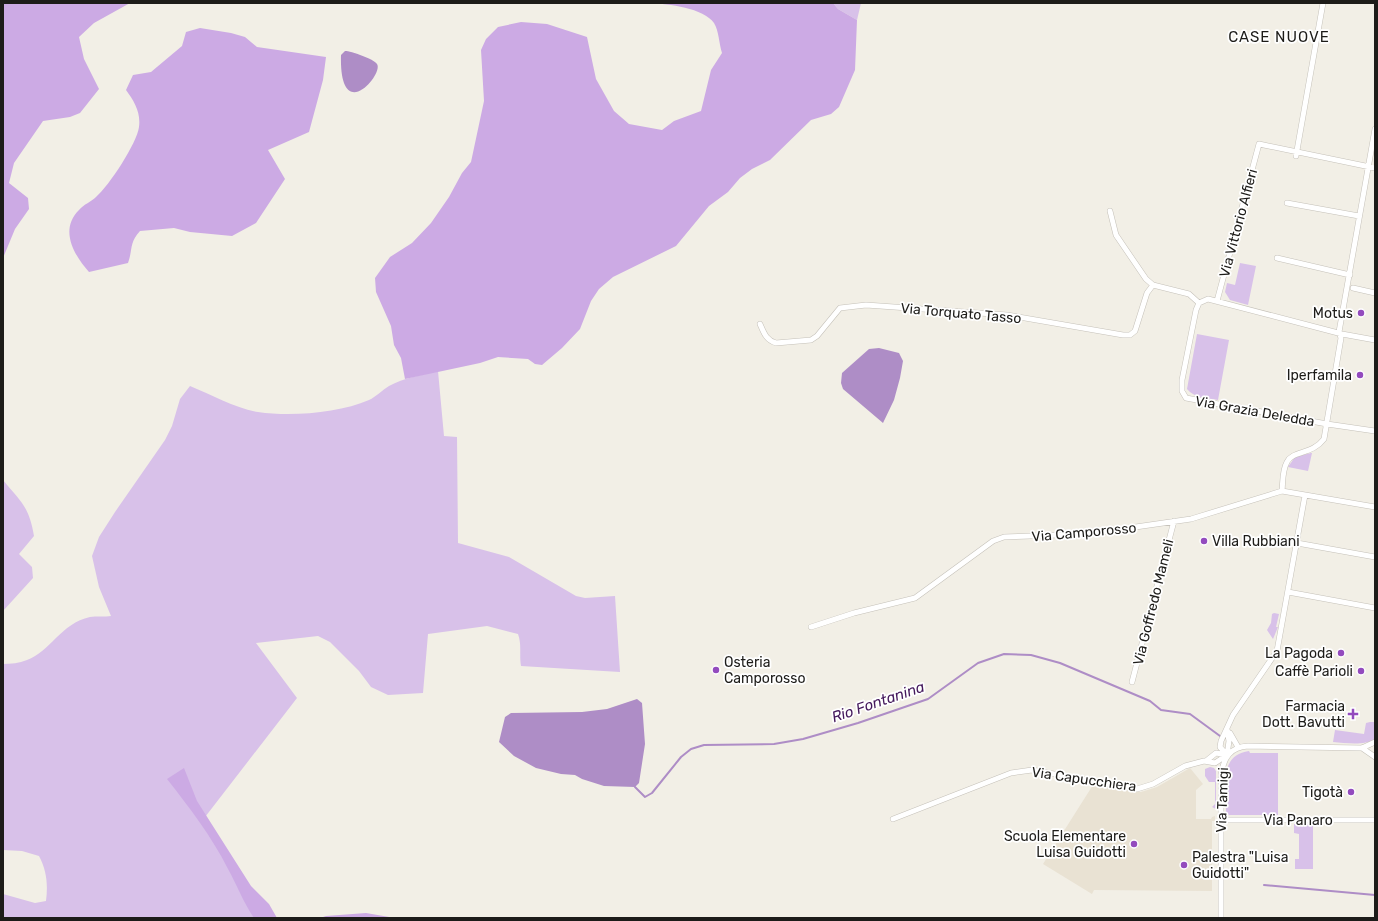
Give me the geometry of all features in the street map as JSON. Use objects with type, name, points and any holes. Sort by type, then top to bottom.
[{"type":"street","points":[[1323,3],[1296,154],[1375,168]]},
{"type":"street","points":[[1282,491],[1287,461],[1291,457],[1312,450],[1320,445],[1324,439],[1341,338],[1339,332],[1375,129]]},
{"type":"street","name":"Via Vittorio Alfieri","points":[[1217,301],[1259,144],[1296,154]]},
{"type":"street","points":[[1287,203],[1359,216]]},
{"type":"street","points":[[1110,211],[1111,221],[1118,239],[1140,273],[1153,285],[1189,294],[1199,303],[1208,299],[1342,334],[1375,340]]},
{"type":"street","points":[[1277,258],[1350,275]]},
{"type":"street","name":"Via Torquato Tasso","points":[[760,324],[766,337],[776,343],[812,340],[840,308],[866,305],[1007,315],[1123,335],[1130,334],[1135,331],[1147,293],[1153,285]]},
{"type":"street","points":[[1353,288],[1375,293]]},
{"type":"street","name":"Via Grazia Deledda","points":[[1199,303],[1196,310],[1182,380],[1182,392],[1186,398],[1327,424],[1375,431]]},
{"type":"street","name":"Via Camporosso","points":[[811,627],[854,613],[915,598],[998,539],[1088,534],[1191,519],[1282,491],[1375,507]]},
{"type":"street","points":[[1227,755],[1223,736],[1233,715],[1277,651],[1305,495]]},
{"type":"street","name":"Via Goffredo Mameli","points":[[1132,682],[1174,521]]},
{"type":"street","points":[[1297,543],[1375,556]]},
{"type":"street","points":[[1288,592],[1375,608]]},
{"type":"street","points":[[1227,728],[1238,747],[1257,745],[1375,750]]},
{"type":"street","name":"Via Tamigi","points":[[1221,918],[1221,774],[1224,760],[1227,755],[1229,741],[1227,728]]},
{"type":"street","points":[[1364,749],[1374,743]]},
{"type":"street","name":"Via Capucchiera","points":[[893,819],[1011,773],[1038,771],[1137,789],[1153,784],[1185,766],[1206,761],[1215,763],[1238,747]]},
{"type":"street","points":[[1364,749],[1375,757]]},
{"type":"street","name":"Via Panaro","points":[[1221,820],[1375,820]]},
{"type":"shaded area","points":[[3,3],[130,3],[94,23],[79,37],[84,59],[99,89],[80,113],[70,117],[43,121],[14,163],[9,183],[28,198],[29,209],[15,229],[3,258]]},
{"type":"shaded area","points":[[651,3],[833,3],[838,9],[857,20],[855,70],[839,107],[831,114],[811,120],[770,160],[752,169],[740,178],[728,192],[709,206],[676,246],[613,277],[599,289],[591,301],[580,329],[562,348],[542,365],[535,364],[528,359],[498,357],[480,363],[405,379],[401,358],[394,345],[391,326],[376,292],[375,278],[390,257],[412,243],[431,223],[449,197],[462,173],[471,162],[484,101],[481,50],[486,39],[498,27],[521,22],[547,24],[587,37],[596,79],[614,111],[629,124],[662,130],[674,121],[701,111],[711,70],[722,53],[716,26],[709,18],[694,10],[667,4]]},
{"type":"shaded area","points":[[833,3],[861,3],[857,20],[838,9]]},
{"type":"shaded area","points":[[200,28],[245,37],[257,47],[326,57],[323,80],[309,132],[268,150],[285,179],[256,223],[232,236],[190,232],[174,228],[140,231],[134,239],[128,263],[89,272],[78,258],[74,250],[69,234],[70,226],[73,218],[79,210],[96,197],[108,184],[122,164],[137,134],[139,127],[138,112],[126,90],[133,75],[151,72],[182,46],[186,32]]},
{"type":"shaded area","points":[[345,51],[352,52],[372,60],[377,64],[374,77],[368,85],[361,90],[353,92],[347,88],[342,76],[341,55]]},
{"type":"shaded area","points":[[1240,263],[1256,266],[1248,305],[1230,300],[1225,292],[1227,283],[1235,285]]},
{"type":"shaded area","points":[[1197,334],[1229,340],[1218,400],[1197,396],[1187,389]]},
{"type":"shaded area","points":[[879,348],[899,353],[903,361],[894,400],[883,423],[843,389],[841,383],[842,373],[869,349]]},
{"type":"shaded area","points":[[438,371],[444,436],[457,437],[458,543],[509,557],[576,596],[585,598],[615,596],[620,672],[521,666],[520,642],[518,634],[487,626],[428,634],[423,693],[388,695],[371,687],[359,671],[330,642],[318,636],[256,643],[297,698],[202,821],[270,918],[3,918],[3,894],[35,903],[46,901],[47,889],[45,873],[39,856],[22,851],[3,850],[3,664],[21,662],[35,656],[63,631],[80,620],[90,617],[111,616],[99,587],[92,556],[99,537],[165,440],[172,426],[180,399],[190,386],[249,410],[258,412],[300,414],[329,411],[357,404],[372,399],[395,383]]},
{"type":"shaded area","points":[[1312,453],[1308,471],[1288,467],[1295,457]]},
{"type":"shaded area","points":[[3,480],[27,511],[34,536],[19,554],[32,567],[33,578],[3,611]]},
{"type":"shaded area","points":[[1272,614],[1279,614],[1276,627],[1278,627],[1273,639],[1267,630],[1271,623]]},
{"type":"shaded area","points":[[637,699],[642,703],[645,744],[639,783],[635,787],[604,786],[582,779],[575,775],[561,774],[536,768],[514,756],[499,742],[505,717],[511,713],[582,712],[607,709]]},
{"type":"shaded area","points":[[1375,722],[1375,739],[1366,743],[1333,742],[1335,730],[1364,734],[1366,723]]},
{"type":"shaded area","points":[[1249,751],[1250,753],[1278,753],[1278,815],[1229,815],[1226,813],[1225,784],[1228,766],[1232,759],[1239,754]]},
{"type":"shaded area","points":[[1210,767],[1214,768],[1216,771],[1216,809],[1212,807],[1215,804],[1215,782],[1209,782],[1205,776],[1205,769]]},
{"type":"shaded area","points":[[184,768],[197,801],[251,886],[269,904],[277,918],[254,918],[215,845],[192,811],[167,779]]},
{"type":"shaded area","name":"Scuola Elementare Luisa Guidotti","points":[[1190,768],[1203,784],[1196,790],[1196,819],[1211,819],[1215,816],[1215,821],[1212,821],[1212,891],[1094,890],[1092,894],[1043,864],[1093,785],[1141,792],[1157,787]]},
{"type":"shaded area","points":[[1294,824],[1313,824],[1313,869],[1295,869],[1295,859],[1299,859],[1299,834],[1294,833]]},
{"type":"shaded area","points":[[366,913],[395,918],[320,918],[326,916]]},
{"type":"waterway","name":"Rio Fontanina","points":[[635,787],[645,797],[652,793],[681,757],[691,749],[704,745],[774,744],[803,739],[858,723],[928,699],[978,663],[1004,654],[1031,655],[1060,663],[1150,701],[1161,710],[1190,714],[1220,736]]},
{"type":"waterway","points":[[1264,885],[1375,895]]},
{"type":"place","name":"Motus","points":[[1361,313]]},
{"type":"place","name":"Iperfamila","points":[[1360,375]]},
{"type":"place","name":"Villa Rubbiani","points":[[1204,541]]},
{"type":"place","name":"La Pagoda","points":[[1341,653]]},
{"type":"place","name":"Osteria Camporosso","points":[[716,670]]},
{"type":"place","name":"Caffè Parioli","points":[[1361,671]]},
{"type":"place","name":"Farmacia Dott. Bavutti","points":[[1353,714]]},
{"type":"place","name":"Tigotà","points":[[1351,792]]},
{"type":"place","name":"Scuola Elementare Luisa Guidotti","points":[[1134,844]]},
{"type":"place","name":"Palestra \"Luisa Guidotti\"","points":[[1184,865]]},
{"type":"district","name":"CASE NUOVE","points":[[1279,37]]}]
